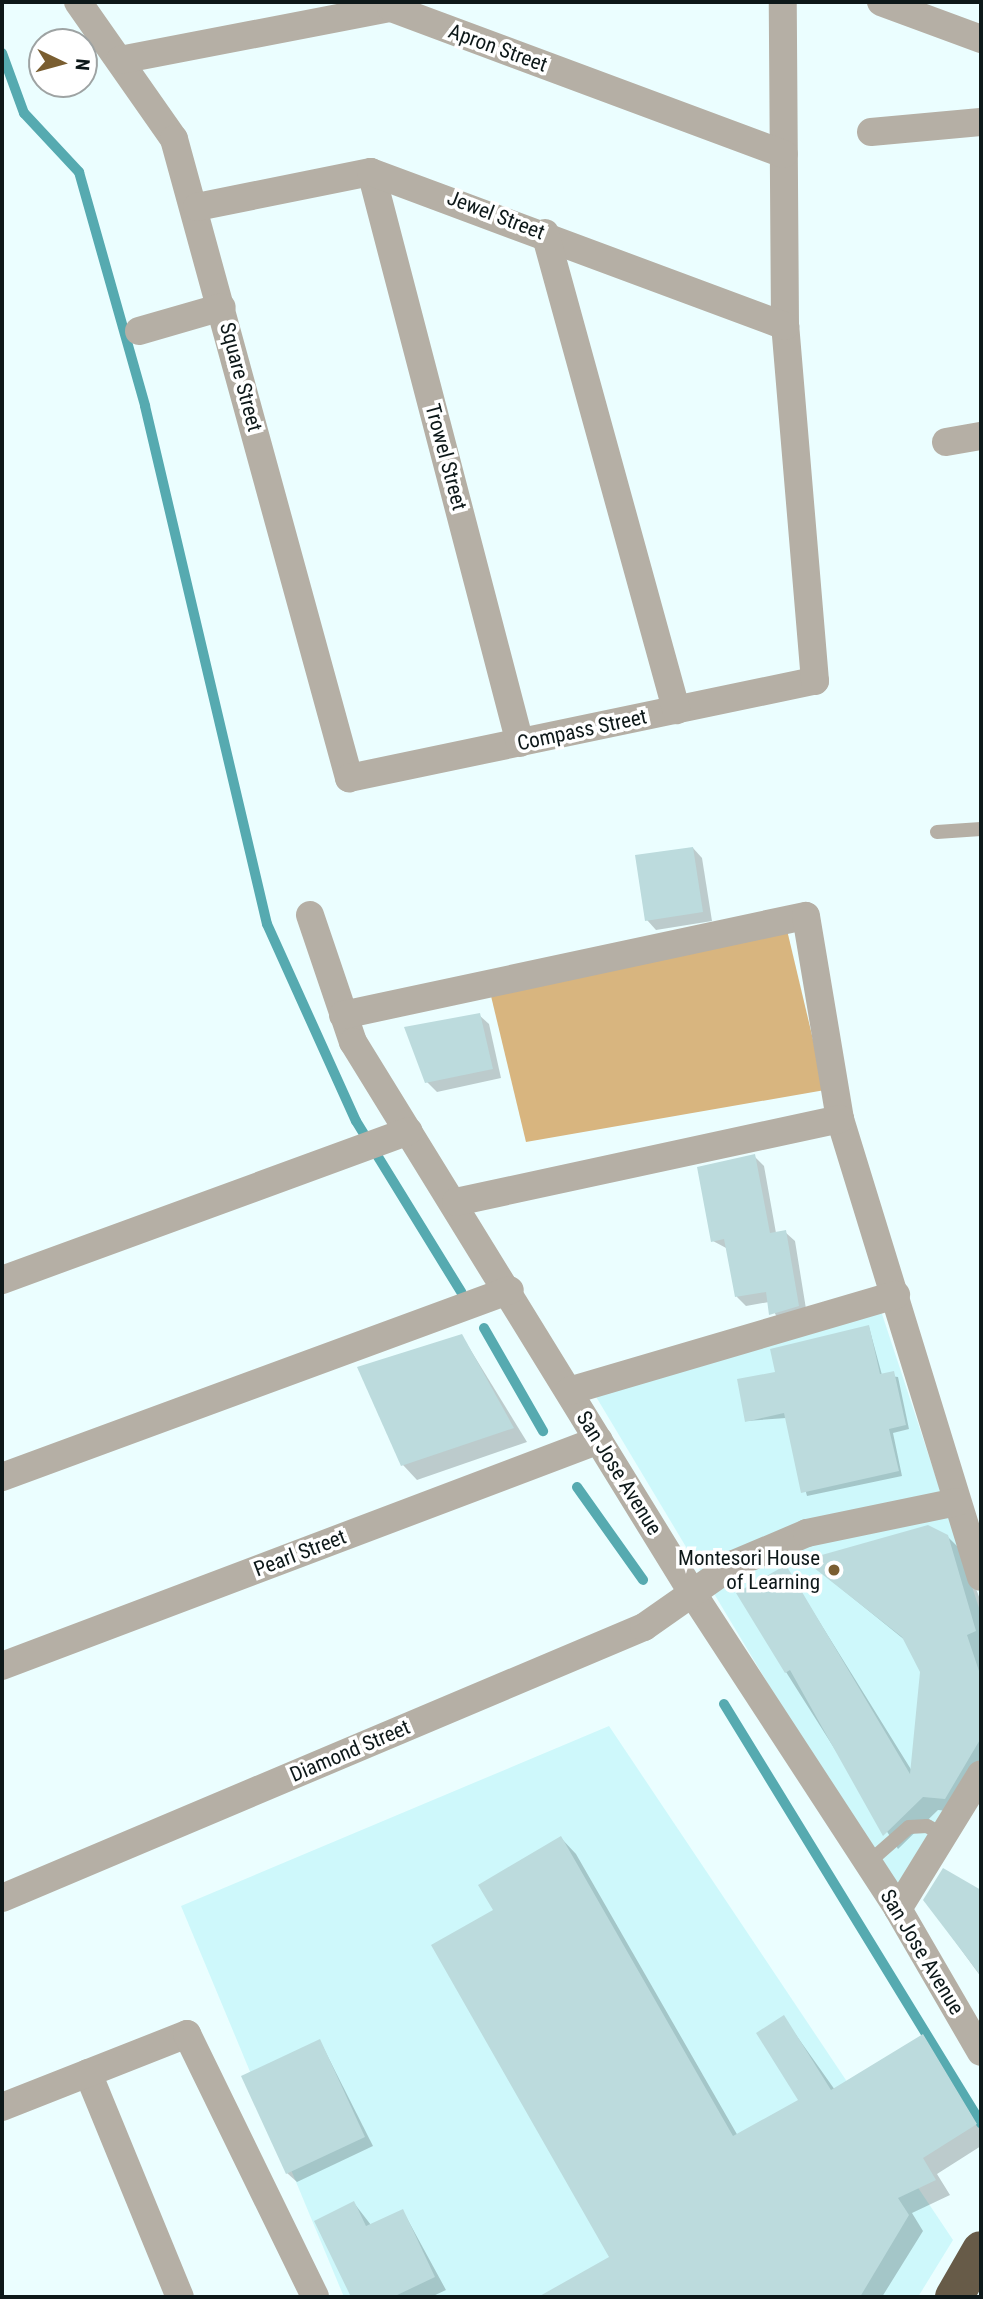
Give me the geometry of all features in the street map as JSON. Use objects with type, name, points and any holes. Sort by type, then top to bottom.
[{"type":"highway","points":[[954,2297],[981,2250]]},
{"type":"street","name":"Square Street","points":[[78,2],[174,139],[197,207],[349,778]]},
{"type":"street","points":[[783,2],[785,326]]},
{"type":"street","points":[[881,2],[981,38]]},
{"type":"street","name":"Apron Street","points":[[120,60],[391,8],[784,154]]},
{"type":"street","points":[[871,132],[981,122]]},
{"type":"street","points":[[197,207],[371,172]]},
{"type":"street","name":"Jewel Street","points":[[371,172],[545,233],[785,326]]},
{"type":"street","name":"Trowel Street","points":[[371,172],[520,743]]},
{"type":"street","points":[[545,233],[676,710]]},
{"type":"street","points":[[139,331],[222,307]]},
{"type":"street","name":"Compass Street","points":[[349,778],[815,681],[785,326]]},
{"type":"street","points":[[946,442],[981,436]]},
{"type":"street","name":"San Jose Avenue","points":[[310,915],[343,1015],[409,1131],[510,1290],[693,1594],[869,1862],[981,2052]]},
{"type":"street","points":[[343,1015],[806,916],[840,1119],[981,1577]]},
{"type":"street","points":[[456,1202],[840,1119]]},
{"type":"street","points":[[2,1280],[409,1131]]},
{"type":"street","points":[[2,1477],[510,1290]]},
{"type":"street","points":[[569,1391],[896,1295]]},
{"type":"street","name":"Pearl Street","points":[[2,1666],[598,1440]]},
{"type":"street","name":"Diamond Street","points":[[2,1898],[644,1627],[734,1564],[807,1533],[957,1502]]},
{"type":"street","points":[[898,1909],[946,1836],[981,1774]]},
{"type":"street","points":[[2,2107],[187,2034],[315,2297]]},
{"type":"street","points":[[88,2073],[180,2297]]},
{"type":"lane","points":[[937,832],[981,829]]},
{"type":"lane","points":[[869,1862],[909,1827],[927,1826],[946,1836]]},
{"type":"shaded area","points":[[787,930],[825,1090],[526,1142],[491,996]]},
{"type":"shaded area","name":"Montesori House of Learning","points":[[881,1311],[981,1614],[981,1770],[904,1891],[891,1889],[595,1395]]},
{"type":"shaded area","points":[[609,1726],[953,2240],[918,2297],[344,2297],[181,1906]]},
{"type":"building","points":[[693,847],[703,912],[645,921],[635,855]]},
{"type":"building","points":[[480,1013],[493,1069],[425,1083],[404,1027]]},
{"type":"building","points":[[755,1154],[770,1233],[786,1230],[799,1306],[769,1315],[766,1292],[735,1297],[724,1239],[711,1242],[697,1167]]},
{"type":"building","points":[[869,1325],[880,1374],[894,1371],[906,1425],[889,1429],[899,1471],[801,1493],[784,1413],[745,1422],[737,1379],[775,1372],[770,1349]]},
{"type":"building","points":[[462,1334],[514,1428],[401,1466],[357,1367]]},
{"type":"building","points":[[928,1525],[948,1535],[976,1631],[967,1635],[981,1677],[981,1738],[945,1799],[923,1797],[883,1836],[790,1670],[785,1673],[736,1593],[786,1565],[910,1774],[920,1672],[902,1637],[804,1560]]},
{"type":"building","points":[[561,1836],[733,2136],[798,2100],[756,2033],[784,2015],[831,2090],[923,2034],[977,2124],[923,2158],[936,2180],[898,2198],[909,2215],[860,2297],[538,2297],[609,2257],[431,1945],[493,1910],[478,1885]]},
{"type":"building","points":[[943,1868],[981,1890],[981,1976],[923,1900]]},
{"type":"building","points":[[320,2039],[365,2137],[286,2174],[241,2076]]},
{"type":"building","points":[[354,2201],[366,2226],[403,2209],[435,2277],[393,2297],[351,2297],[314,2221]]},
{"type":"waterway","points":[[2,53],[24,113],[79,172],[145,406],[267,924],[356,1121],[461,1292]]},
{"type":"waterway","points":[[484,1328],[543,1431]]},
{"type":"waterway","points":[[577,1487],[643,1580]]},
{"type":"waterway","points":[[724,1704],[981,2124]]},
{"type":"place","name":"Montesori House of Learning","points":[[834,1570]]}]
